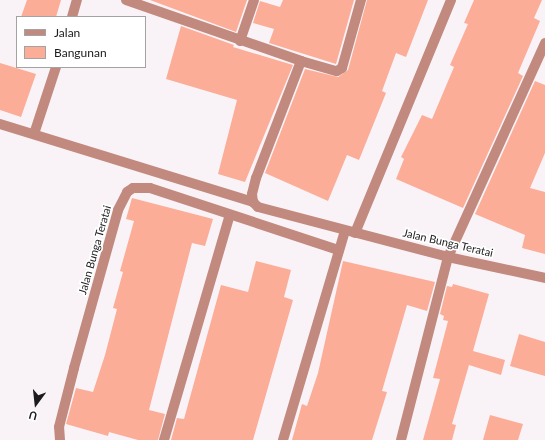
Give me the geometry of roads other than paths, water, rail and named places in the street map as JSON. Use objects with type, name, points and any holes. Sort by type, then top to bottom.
[{"type":"street","points":[[72,16],[77,0]]},
{"type":"street","points":[[126,0],[240,41],[337,71],[342,68],[361,0]]},
{"type":"street","points":[[240,41],[254,0]]},
{"type":"street","points":[[283,440],[339,250],[350,232],[451,0]]},
{"type":"street","points":[[401,440],[448,257],[545,43]]},
{"type":"street","points":[[253,202],[256,178],[301,61]]},
{"type":"street","points":[[34,134],[56,68]]},
{"type":"street","name":"Jalan Bunga Teratai","points":[[0,124],[253,202],[258,207],[448,257],[545,278]]},
{"type":"street","name":"Jalan Bunga Teratai","points":[[60,440],[59,427],[76,360],[118,210],[127,192],[133,188],[150,188],[339,250]]},
{"type":"street","points":[[164,440],[230,215]]}]
